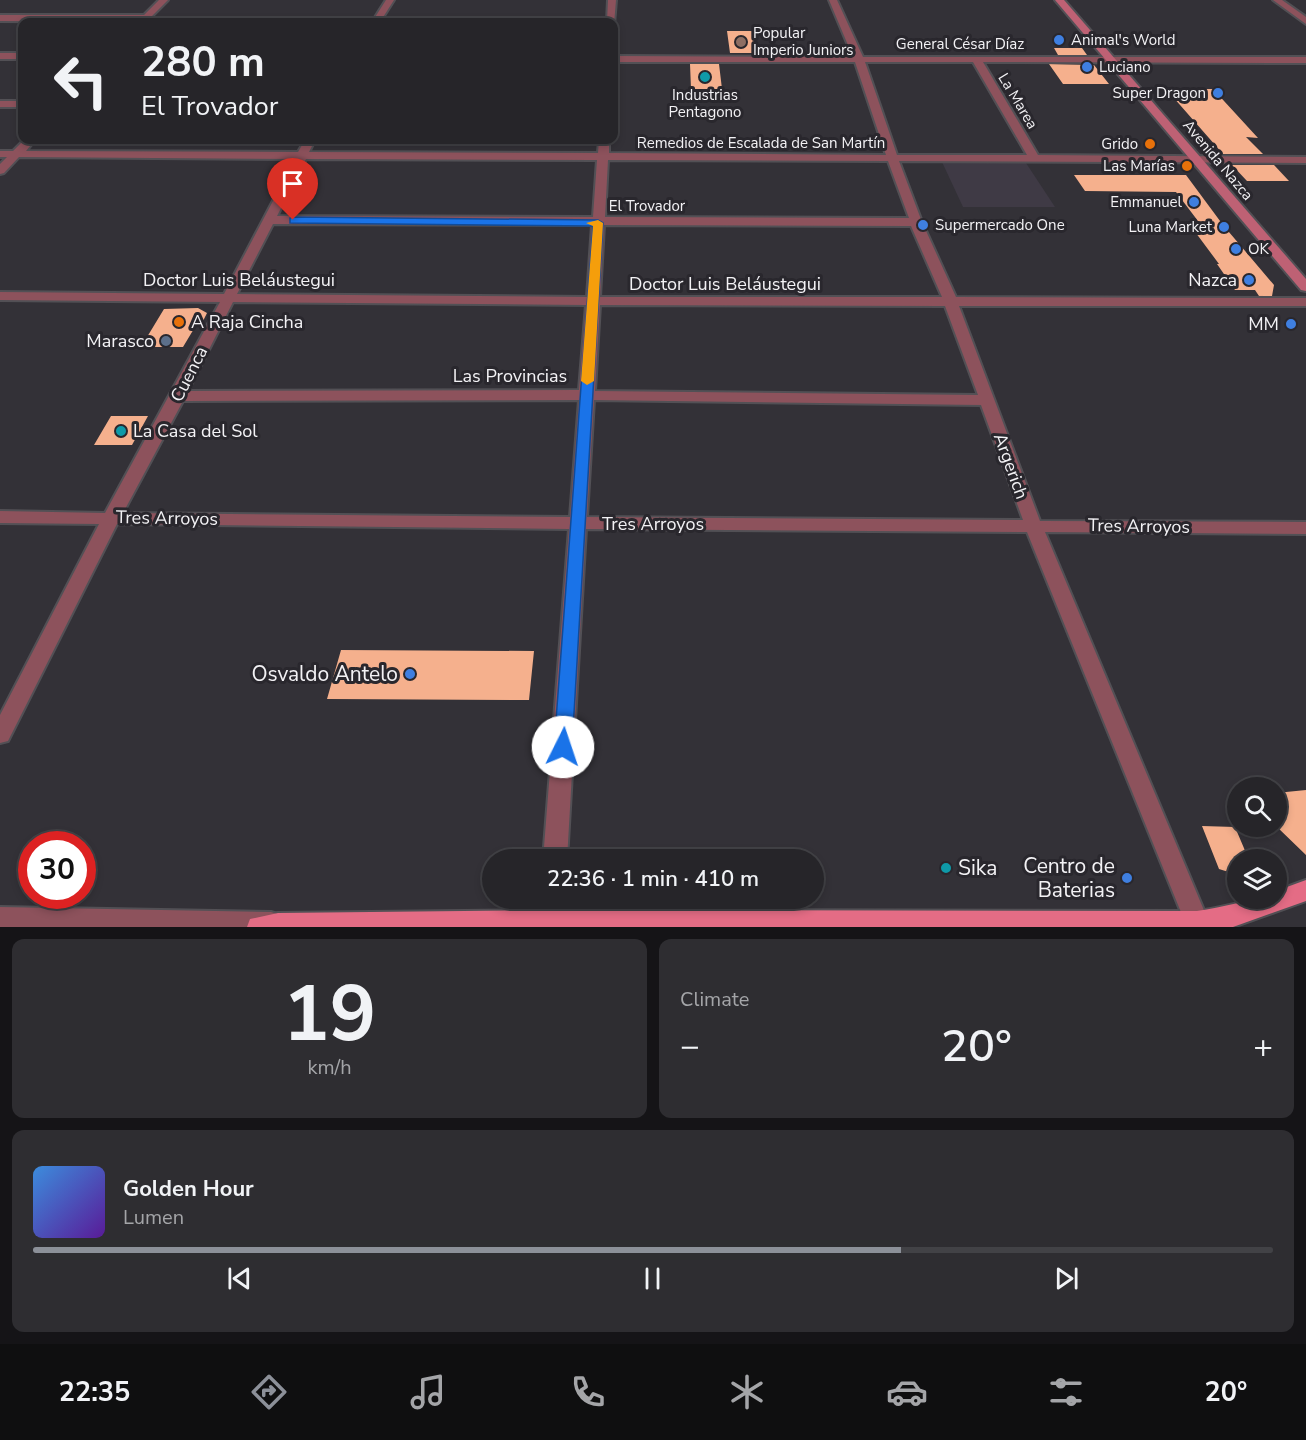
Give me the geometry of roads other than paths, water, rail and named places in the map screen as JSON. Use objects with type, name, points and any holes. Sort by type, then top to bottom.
[{"type":"main road","name":"Avenida Nazca","points":[[1059,0],[1306,287]]},
{"type":"main road","points":[[269,925],[551,916],[1198,925],[1244,914],[1306,890]]},
{"type":"street","points":[[146,18],[164,0]]},
{"type":"street","points":[[379,18],[390,0]]},
{"type":"street","points":[[611,18],[612,0]]},
{"type":"street","name":"Argerich","points":[[833,0],[859,59],[892,158],[916,222],[951,302],[1033,525],[1198,925]]},
{"type":"street","points":[[1277,0],[1306,21]]},
{"type":"street","points":[[0,18],[18,18]]},
{"type":"street","points":[[0,56],[18,56]]},
{"type":"street","name":"General César Díaz","points":[[618,59],[1306,60]]},
{"type":"street","name":"La Marea","points":[[975,59],[1034,158]]},
{"type":"street","points":[[0,104],[18,104]]},
{"type":"street","points":[[0,171],[26,144]]},
{"type":"street","name":"Cuenca","points":[[0,735],[111,518],[178,396],[308,144]]},
{"type":"street","points":[[556,849],[604,144]]},
{"type":"street","name":"Remedios de Escalada de San Martín","points":[[0,154],[1306,160]]},
{"type":"street","name":"El Trovador","points":[[270,220],[598,223],[916,222]]},
{"type":"street","name":"Doctor Luis Beláustegui","points":[[0,296],[593,301],[1306,302]]},
{"type":"street","name":"Las Provincias","points":[[178,396],[586,395],[987,400]]},
{"type":"street","name":"Tres Arroyos","points":[[0,517],[578,524],[1306,528]]},
{"type":"street","points":[[0,918],[269,925]]},
{"type":"place","name":"Animal's World","points":[[1059,40]]},
{"type":"place","name":"Popular Imperio Juniors","points":[[741,42]]},
{"type":"place","name":"Luciano","points":[[1087,67]]},
{"type":"place","name":"Industrias Pentagono","points":[[705,77]]},
{"type":"place","name":"Super Dragon","points":[[1218,93]]},
{"type":"place","name":"Grido","points":[[1150,144]]},
{"type":"place","name":"Las Marías","points":[[1187,166]]},
{"type":"place","name":"Emmanuel","points":[[1194,202]]},
{"type":"place","name":"Supermercado One","points":[[923,225]]},
{"type":"place","name":"Luna Market","points":[[1224,227]]},
{"type":"place","name":"OK","points":[[1236,249]]},
{"type":"place","name":"Nazca","points":[[1249,280]]},
{"type":"place","name":"A Raja Cincha","points":[[179,322]]},
{"type":"place","name":"MM","points":[[1291,324]]},
{"type":"place","name":"Marasco","points":[[166,341]]},
{"type":"place","name":"La Casa del Sol","points":[[121,431]]},
{"type":"place","name":"Osvaldo Antelo","points":[[410,674]]},
{"type":"place","name":"Sika","points":[[946,868]]},
{"type":"place","name":"Centro de Baterias","points":[[1127,878]]}]
